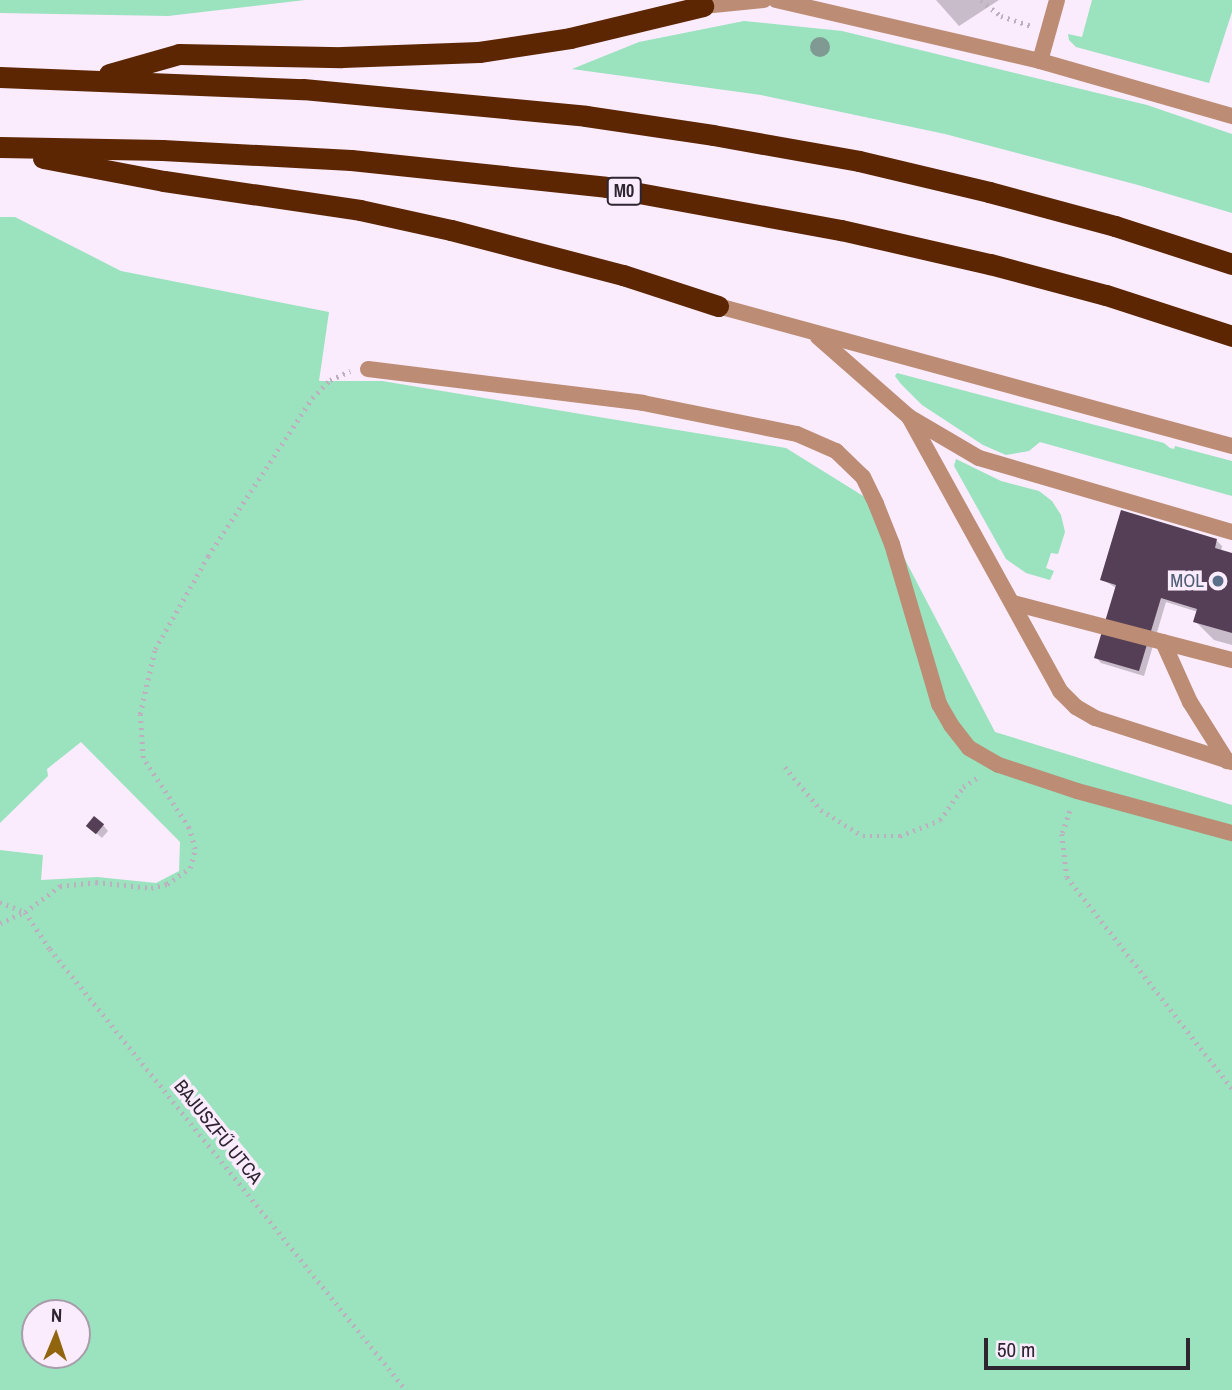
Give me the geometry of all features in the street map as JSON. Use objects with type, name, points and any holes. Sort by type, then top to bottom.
[{"type":"highway","points":[[90,79],[179,54],[342,57],[480,52],[570,37],[702,6]]},
{"type":"highway","points":[[0,77],[303,89],[586,116],[713,135],[859,161],[989,192],[1115,226],[1232,264]]},
{"type":"highway","points":[[0,148],[164,181],[360,210],[623,275],[718,306]]},
{"type":"highway","name":"M0","points":[[0,148],[162,150],[351,160],[606,187],[841,230],[990,264],[1106,295],[1232,336]]},
{"type":"lane","points":[[702,6],[764,0]]},
{"type":"lane","points":[[776,0],[1040,61],[1232,116]]},
{"type":"lane","points":[[1040,61],[1057,0]]},
{"type":"lane","points":[[718,306],[1232,446]]},
{"type":"lane","points":[[813,333],[909,417],[998,466],[1232,532]]},
{"type":"lane","points":[[368,369],[643,403],[797,434],[836,451],[863,477],[876,503],[892,544],[939,704],[970,748],[999,765],[1077,791],[1232,833]]},
{"type":"lane","points":[[909,417],[1060,691],[1076,707],[1095,718],[1230,761]]},
{"type":"lane","points":[[1013,603],[1232,660]]},
{"type":"lane","points":[[1163,642],[1190,702],[1230,761]]},
{"type":"path","points":[[981,0],[1001,16],[1048,33]]},
{"type":"path","points":[[0,923],[25,912],[60,886],[96,882],[151,888],[167,884],[190,868],[195,849],[189,828],[143,758],[140,714],[155,649],[200,567],[312,398],[330,380],[349,372],[368,369]]},
{"type":"path","points":[[785,767],[821,810],[863,836],[900,836],[940,820],[963,787],[999,765]]},
{"type":"path","points":[[1077,791],[1062,834],[1068,877],[1232,1088]]},
{"type":"path","points":[[0,902],[25,912]]},
{"type":"path","name":"BAJUSZFŰ UTCA","points":[[25,912],[50,949],[406,1390]]},
{"type":"green space","points":[[0,0],[305,0],[168,16],[0,13]]},
{"type":"green space","points":[[1092,0],[1232,0],[1232,12],[1209,83],[1076,47],[1069,40],[1068,34],[1082,37]]},
{"type":"green space","points":[[744,21],[842,31],[1147,105],[1232,134],[1232,213],[945,134],[761,95],[572,69],[639,42]]},
{"type":"green space","points":[[0,217],[15,217],[121,271],[329,312],[319,381],[382,381],[786,448],[876,504],[995,732],[1232,805],[1232,1390],[0,1390],[0,850],[43,855],[41,880],[97,877],[156,883],[179,871],[180,842],[81,742],[47,769],[48,776],[0,823]]},
{"type":"green space","points":[[897,373],[1164,443],[1170,448],[1174,449],[1175,446],[1232,461],[1232,496],[1040,442],[1029,451],[1006,455],[983,445],[922,405],[901,384],[895,376]]},
{"type":"green space","points":[[956,459],[1001,481],[1039,491],[1052,501],[1061,515],[1065,532],[1058,554],[1051,553],[1046,568],[1054,571],[1050,580],[1026,573],[1006,559],[954,466]]},
{"type":"building","points":[[1121,510],[1217,539],[1215,548],[1232,553],[1232,633],[1193,622],[1197,609],[1161,598],[1139,671],[1094,658],[1116,585],[1100,580]]},
{"type":"building","points":[[94,816],[104,824],[96,834],[86,826]]},
{"type":"place","name":"MOL","points":[[1218,581]]}]
